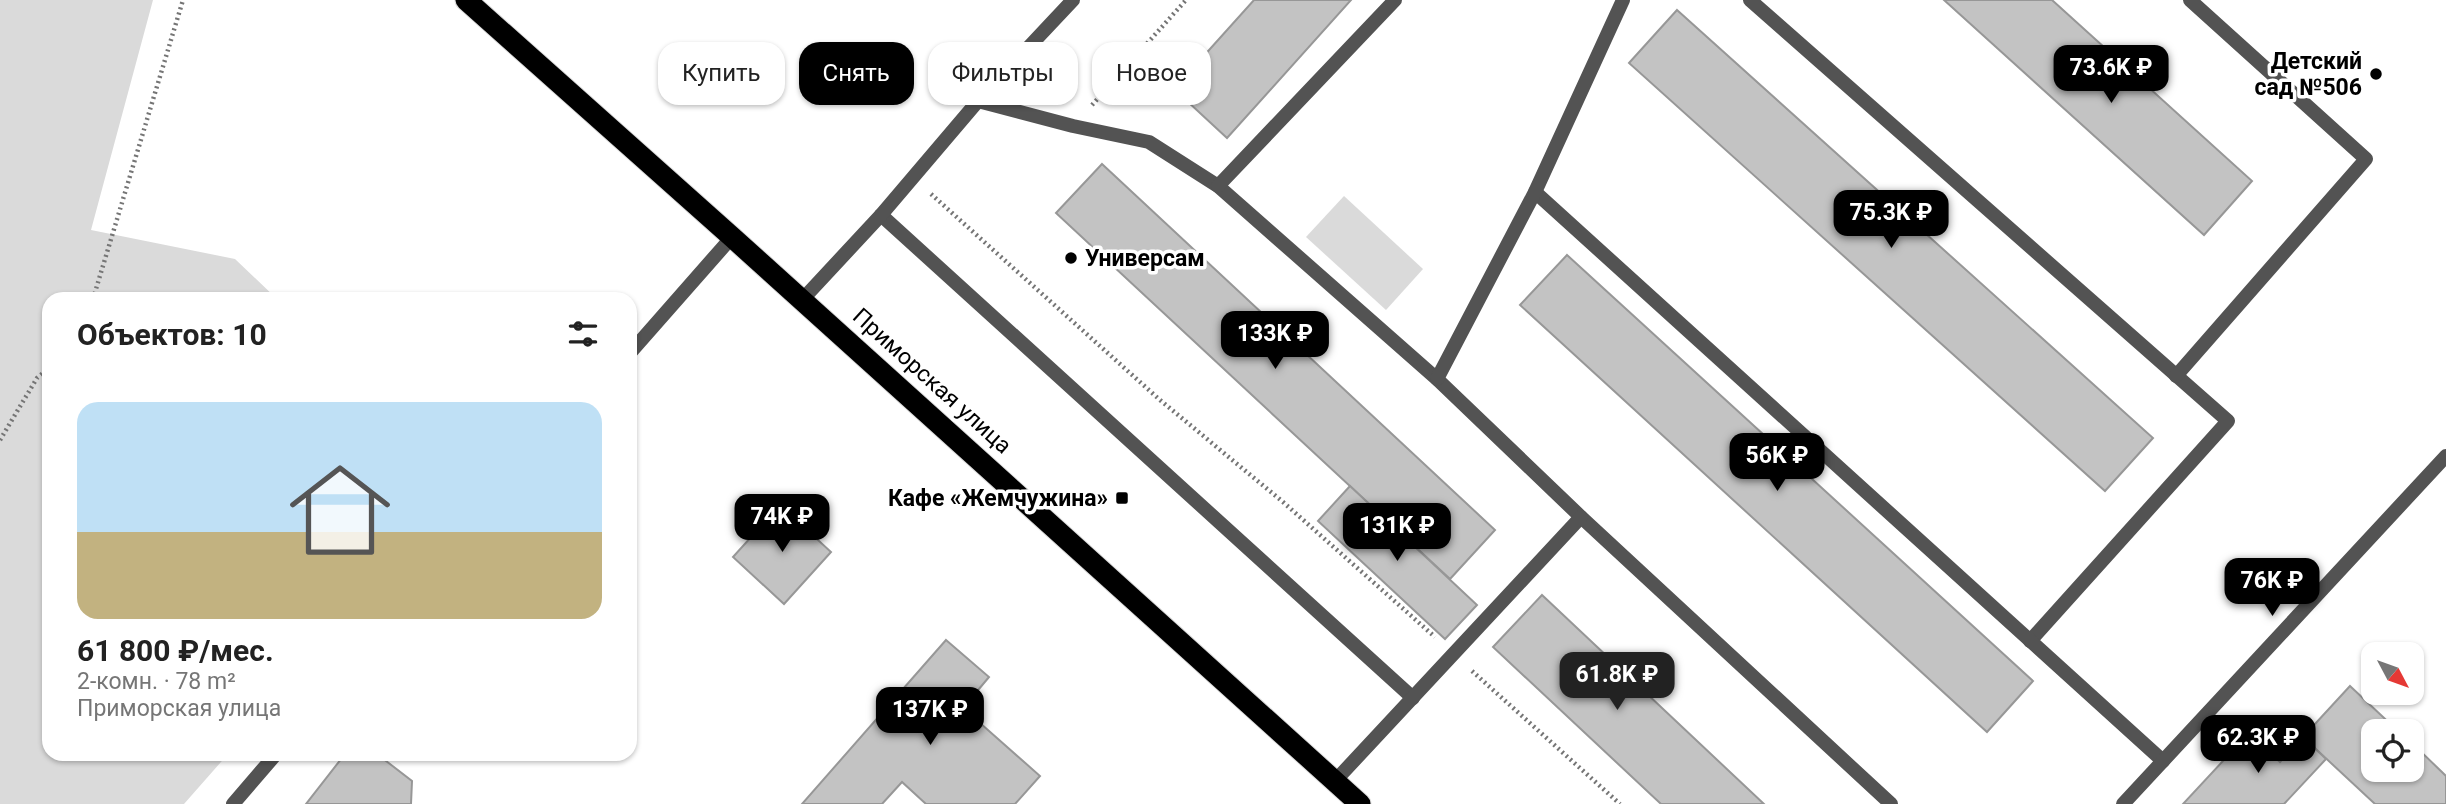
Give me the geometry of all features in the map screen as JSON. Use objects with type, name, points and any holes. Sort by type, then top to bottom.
[{"type":"highway","name":"Приморская улица","points":[[466,0],[1360,804]]},
{"type":"street","points":[[1033,42],[1073,0]]},
{"type":"street","points":[[1218,186],[1395,0]]},
{"type":"street","points":[[1437,379],[1535,192],[1623,0]]},
{"type":"street","points":[[1751,0],[2228,422],[2030,641]]},
{"type":"street","points":[[2176,376],[2366,159],[2190,0]]},
{"type":"street","points":[[802,300],[881,215],[975,105]]},
{"type":"street","points":[[993,105],[1073,127],[1149,142],[1218,186],[1437,379],[1581,517],[1891,804]]},
{"type":"street","points":[[1535,192],[2163,761]]},
{"type":"street","points":[[881,215],[1413,698]]},
{"type":"street","points":[[637,345],[732,237]]},
{"type":"street","points":[[2123,804],[2446,456]]},
{"type":"street","points":[[1335,781],[1581,517]]},
{"type":"street","points":[[233,804],[270,761]]},
{"type":"path","points":[[95,292],[183,0]]},
{"type":"path","points":[[1073,127],[1186,0]]},
{"type":"path","points":[[913,178],[1160,400],[1283,502],[1620,804]]},
{"type":"path","points":[[0,440],[42,374]]},
{"type":"shaded area","points":[[0,0],[153,0],[91,230],[235,259],[270,292],[42,292],[42,761],[222,761],[184,804],[0,804]]},
{"type":"shaded area","points":[[1344,196],[1423,269],[1386,310],[1306,237]]},
{"type":"building","points":[[1254,0],[1351,0],[1227,138],[1191,105],[1211,105],[1211,48]]},
{"type":"building","points":[[1944,0],[2052,0],[2252,181],[2204,235]]},
{"type":"building","points":[[1677,10],[2153,438],[2105,491],[1629,63]]},
{"type":"building","points":[[1102,164],[1495,530],[1450,579],[1056,213]]},
{"type":"building","points":[[1567,255],[2033,681],[1987,732],[1520,305]]},
{"type":"building","points":[[1350,486],[1477,605],[1445,639],[1318,521]]},
{"type":"building","points":[[780,505],[831,552],[784,604],[733,557]]},
{"type":"building","points":[[1542,595],[1764,804],[1661,804],[1493,647]]},
{"type":"building","points":[[946,640],[989,677],[963,708],[1040,776],[1015,804],[926,804],[902,782],[882,804],[802,804]]},
{"type":"building","points":[[2350,686],[2361,696],[2361,705],[2370,705],[2385,719],[2361,719],[2361,782],[2424,782],[2424,755],[2446,776],[2446,804],[2375,804],[2303,737]]},
{"type":"building","points":[[2249,733],[2280,762],[2303,737],[2326,759],[2284,804],[2183,804]]},
{"type":"building","points":[[340,761],[386,761],[412,781],[411,804],[306,804]]},
{"type":"place","name":"Детский сад №506","points":[[2376,74]]},
{"type":"place","name":"Универсам","points":[[1071,258]]},
{"type":"place","name":"Кафе «Жемчужина»","points":[[1122,498]]}]
